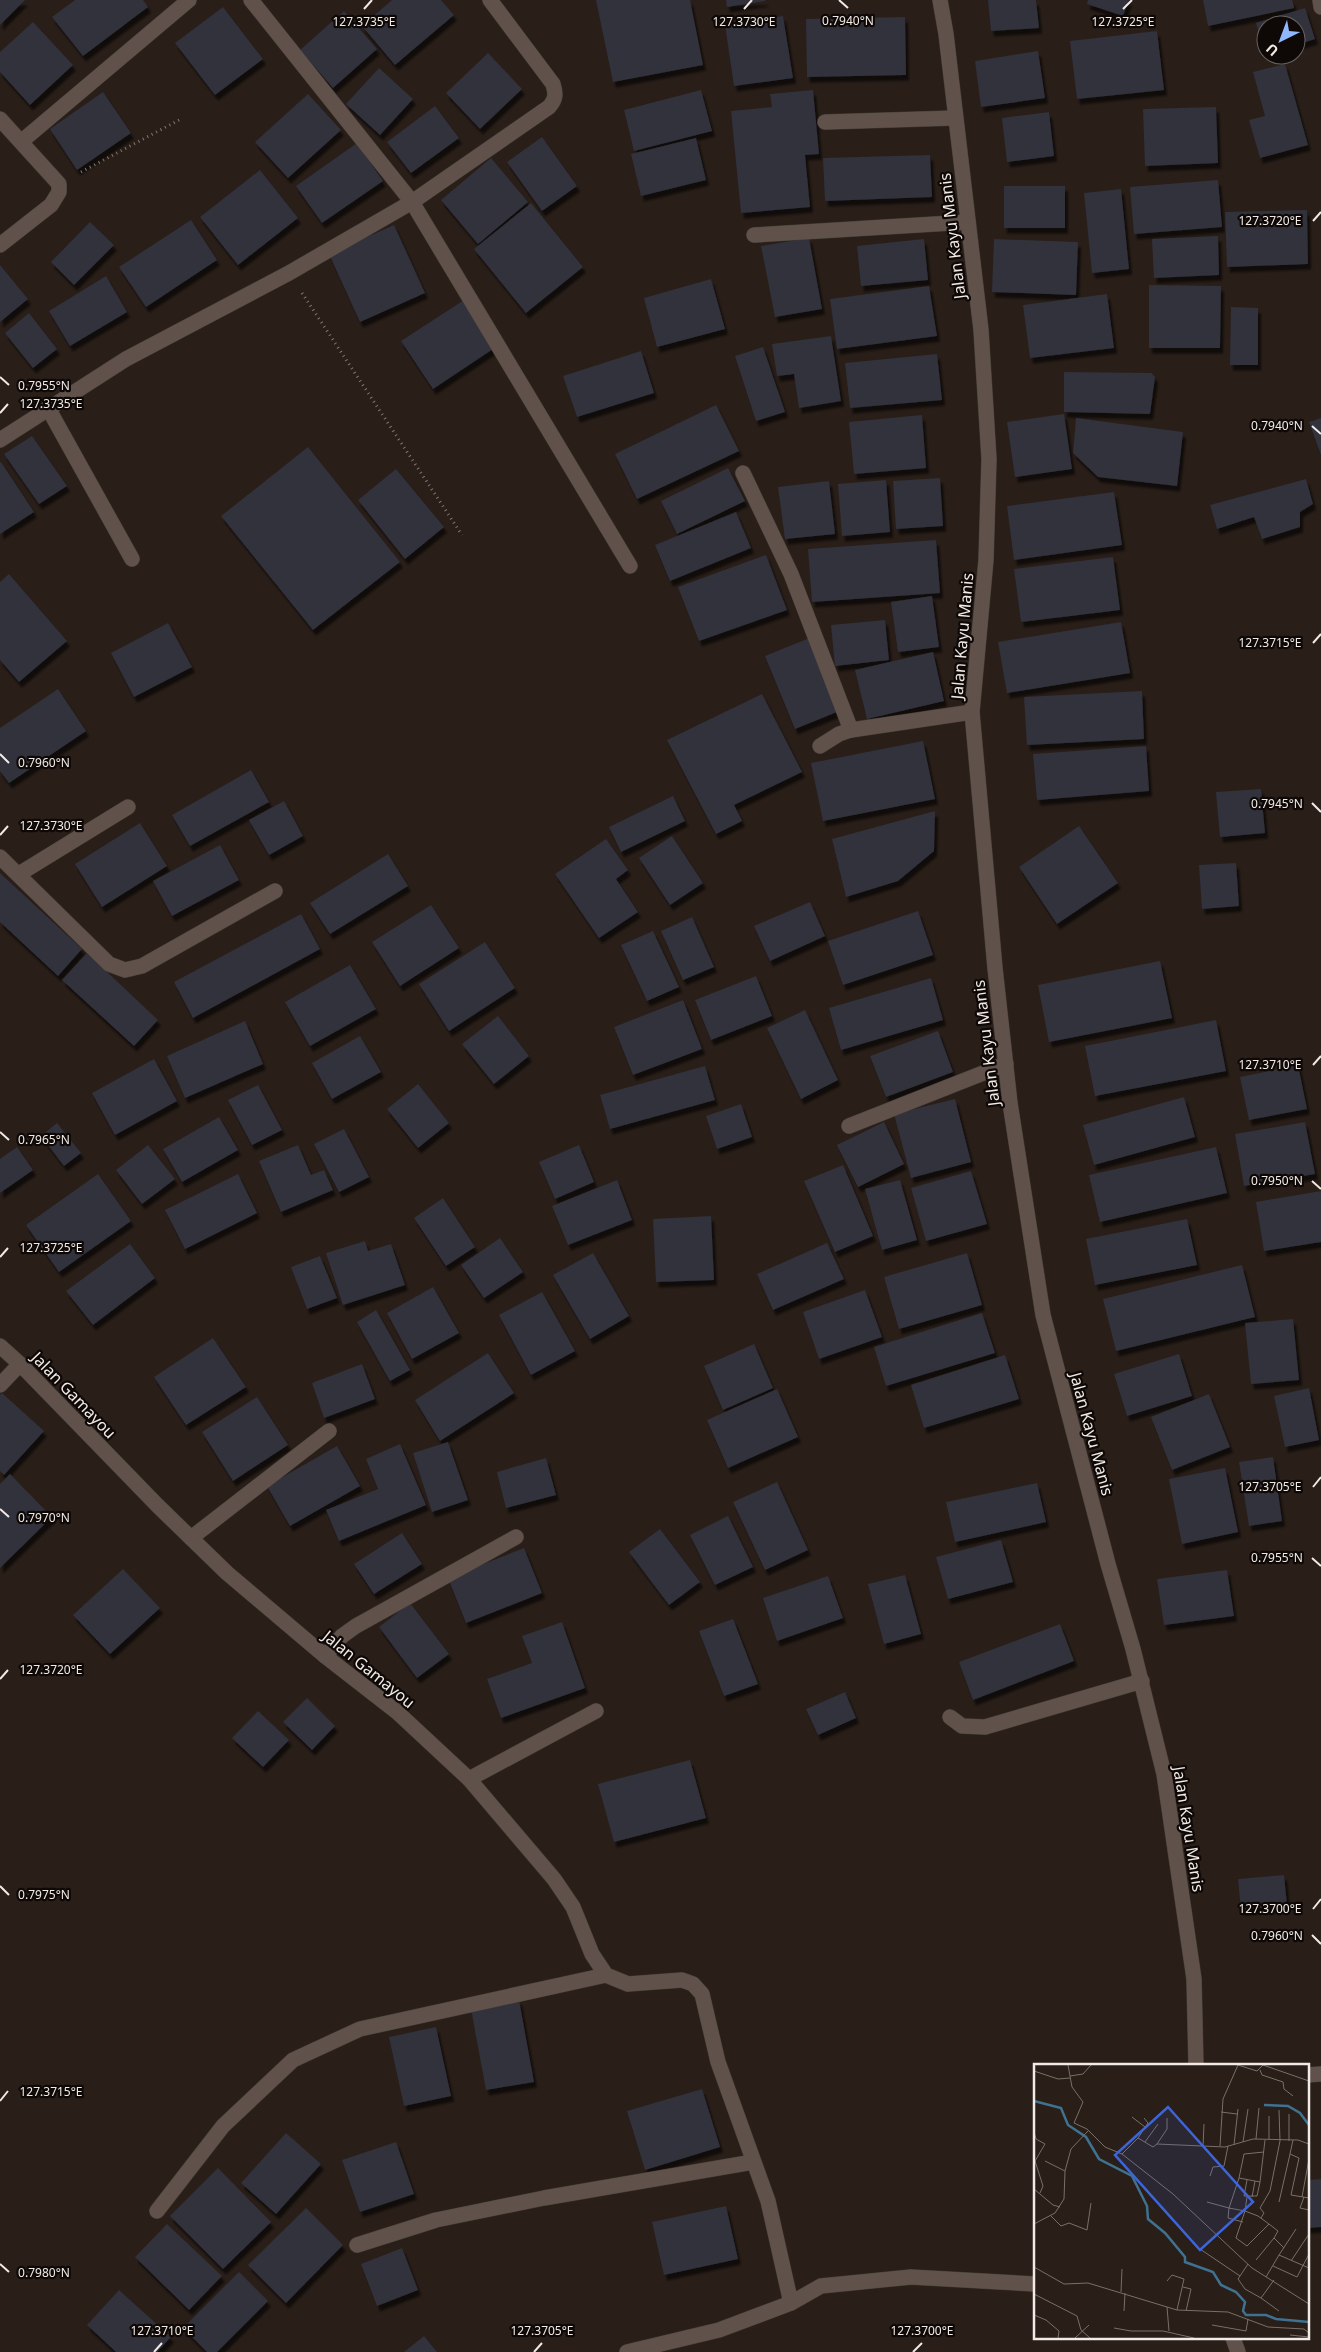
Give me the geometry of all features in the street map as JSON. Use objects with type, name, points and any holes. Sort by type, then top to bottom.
[{"type":"street","points":[[22,141],[188,0]]},
{"type":"street","points":[[251,0],[412,202],[630,566]]},
{"type":"street","points":[[0,440],[126,359],[289,274],[412,202],[549,107],[554,101],[556,93],[553,84],[490,0]]},
{"type":"street","name":"Jalan Kayu Manis","points":[[940,0],[946,34],[980,330],[989,460],[986,560],[972,712],[995,968],[1006,1064],[1043,1315],[1103,1546],[1142,1681],[1164,1774],[1193,1969],[1196,2064]]},
{"type":"street","points":[[1320,0],[1321,7]]},
{"type":"street","points":[[825,122],[955,118]]},
{"type":"street","points":[[0,119],[22,141],[58,184],[59,192],[51,205],[0,245]]},
{"type":"street","points":[[754,235],[968,222]]},
{"type":"street","points":[[48,408],[132,559]]},
{"type":"street","points":[[744,474],[791,574],[851,730]]},
{"type":"street","points":[[820,746],[839,734],[851,730],[972,712]]},
{"type":"street","points":[[19,874],[128,807]]},
{"type":"street","points":[[0,857],[109,964],[125,970],[142,966],[274,890]]},
{"type":"street","points":[[849,1126],[1006,1064]]},
{"type":"street","name":"Jalan Gamayou","points":[[0,1346],[227,1573],[325,1656],[397,1712],[469,1779],[554,1879],[573,1907],[592,1954],[606,1975]]},
{"type":"street","points":[[0,1385],[20,1364]]},
{"type":"street","points":[[191,1538],[328,1431]]},
{"type":"street","points":[[325,1656],[342,1636],[356,1626],[516,1537]]},
{"type":"street","points":[[950,1717],[962,1726],[986,1727],[1142,1681]]},
{"type":"street","points":[[469,1779],[596,1711]]},
{"type":"street","points":[[157,2211],[223,2126],[293,2060],[360,2029],[407,2017],[462,2008],[606,1975],[628,1984],[682,1980],[693,1984],[702,1994],[718,2062],[768,2201],[791,2303]]},
{"type":"street","points":[[1308,2074],[1321,2074]]},
{"type":"street","points":[[357,2245],[436,2220],[544,2198],[754,2162]]},
{"type":"street","points":[[627,2352],[719,2330],[791,2303],[821,2286],[911,2277],[1034,2284]]},
{"type":"street","points":[[1234,2340],[1238,2352]]},
{"type":"path","points":[[58,184],[181,119]]},
{"type":"path","points":[[289,274],[462,535]]},
{"type":"building","points":[[0,0],[25,0],[0,25]]},
{"type":"building","points":[[75,0],[143,0],[148,7],[83,56],[52,17]]},
{"type":"building","points":[[392,0],[441,0],[454,15],[395,65],[362,26]]},
{"type":"building","points":[[596,0],[690,0],[703,65],[613,82]]},
{"type":"building","points":[[726,0],[765,0],[765,1],[727,7]]},
{"type":"building","points":[[988,0],[1036,0],[1039,28],[991,31]]},
{"type":"building","points":[[1088,0],[1129,0],[1123,16],[1087,4]]},
{"type":"building","points":[[1203,0],[1292,0],[1294,8],[1208,26]]},
{"type":"building","points":[[223,7],[263,59],[215,95],[175,43]]},
{"type":"building","points":[[1305,8],[1315,39],[1306,42],[1306,15],[1282,15]]},
{"type":"building","points":[[344,11],[377,49],[333,88],[300,50]]},
{"type":"building","points":[[783,16],[793,78],[734,86],[725,25]]},
{"type":"building","points":[[905,17],[906,75],[807,77],[806,19]]},
{"type":"building","points":[[33,22],[73,65],[30,105],[0,72],[0,52]]},
{"type":"building","points":[[1157,31],[1164,90],[1077,99],[1070,41]]},
{"type":"building","points":[[1038,51],[1045,98],[981,107],[975,61]]},
{"type":"building","points":[[488,53],[522,89],[480,129],[446,93]]},
{"type":"building","points":[[1285,65],[1308,145],[1260,158],[1249,120],[1265,116],[1253,72]]},
{"type":"building","points":[[379,68],[413,99],[380,135],[346,104]]},
{"type":"building","points":[[701,90],[712,131],[634,151],[624,110]]},
{"type":"building","points":[[813,90],[819,154],[805,155],[810,207],[741,213],[731,111],[772,107],[770,94]]},
{"type":"building","points":[[103,92],[131,133],[77,170],[50,129]]},
{"type":"building","points":[[308,94],[341,130],[288,178],[255,142]]},
{"type":"building","points":[[435,106],[459,138],[411,173],[387,142]]},
{"type":"building","points":[[1216,107],[1218,163],[1145,166],[1143,109]]},
{"type":"building","points":[[1049,112],[1054,156],[1007,162],[1002,118]]},
{"type":"building","points":[[542,137],[577,186],[542,211],[507,162]]},
{"type":"building","points":[[696,138],[706,180],[641,196],[631,154]]},
{"type":"building","points":[[357,143],[383,181],[322,223],[296,186]]},
{"type":"building","points":[[930,155],[932,197],[825,201],[823,158]]},
{"type":"building","points":[[491,158],[528,202],[478,244],[441,200]]},
{"type":"building","points":[[260,170],[298,218],[238,265],[200,217]]},
{"type":"building","points":[[1218,180],[1222,227],[1134,234],[1130,187]]},
{"type":"building","points":[[1004,186],[1065,186],[1065,228],[1004,228]]},
{"type":"building","points":[[1121,189],[1129,269],[1092,273],[1084,193]]},
{"type":"building","points":[[531,203],[583,267],[526,313],[474,249]]},
{"type":"building","points":[[1307,210],[1308,264],[1227,267],[1225,212]]},
{"type":"building","points":[[191,220],[217,260],[146,307],[119,267]]},
{"type":"building","points":[[90,222],[114,245],[74,285],[51,262]]},
{"type":"building","points":[[394,225],[425,293],[360,322],[329,254]]},
{"type":"building","points":[[1218,236],[1219,275],[1154,278],[1152,239]]},
{"type":"building","points":[[809,238],[822,309],[775,317],[761,246]]},
{"type":"building","points":[[924,239],[928,280],[861,286],[857,246]]},
{"type":"building","points":[[994,239],[1078,242],[1076,295],[992,292]]},
{"type":"building","points":[[0,265],[28,299],[0,322]]},
{"type":"building","points":[[106,276],[127,312],[70,346],[49,311]]},
{"type":"building","points":[[711,279],[725,329],[657,347],[644,298]]},
{"type":"building","points":[[1149,285],[1221,286],[1220,348],[1149,348]]},
{"type":"building","points":[[929,286],[937,336],[837,349],[830,299]]},
{"type":"building","points":[[1107,294],[1114,348],[1030,358],[1023,305]]},
{"type":"building","points":[[464,300],[496,347],[433,389],[401,341]]},
{"type":"building","points":[[1231,307],[1258,308],[1258,365],[1230,365]]},
{"type":"building","points":[[29,313],[57,349],[33,368],[5,333]]},
{"type":"building","points":[[831,336],[841,401],[799,408],[794,374],[777,376],[772,344]]},
{"type":"building","points":[[763,347],[785,412],[756,421],[735,356]]},
{"type":"building","points":[[641,351],[654,393],[577,417],[563,376]]},
{"type":"building","points":[[937,354],[942,400],[850,408],[845,363]]},
{"type":"building","points":[[1064,372],[1151,373],[1155,377],[1150,414],[1064,412]]},
{"type":"building","points":[[716,405],[739,451],[637,499],[615,454]]},
{"type":"building","points":[[1064,414],[1072,469],[1015,477],[1007,422]]},
{"type":"building","points":[[922,415],[926,468],[854,474],[849,422]]},
{"type":"building","points":[[1076,418],[1183,432],[1177,486],[1098,477],[1073,453]]},
{"type":"building","points":[[1321,418],[1321,455],[1309,422]]},
{"type":"building","points":[[32,436],[67,486],[39,504],[4,454]]},
{"type":"building","points":[[308,447],[400,562],[313,630],[221,516]]},
{"type":"building","points":[[0,463],[34,512],[0,534]]},
{"type":"building","points":[[728,468],[745,501],[677,534],[661,501]]},
{"type":"building","points":[[396,469],[444,527],[405,559],[358,500]]},
{"type":"building","points":[[940,478],[943,526],[896,529],[893,481]]},
{"type":"building","points":[[1306,479],[1313,504],[1300,512],[1300,527],[1262,539],[1254,517],[1217,529],[1210,505]]},
{"type":"building","points":[[886,480],[890,532],[842,536],[838,484]]},
{"type":"building","points":[[829,481],[835,534],[785,539],[778,487]]},
{"type":"building","points":[[1114,492],[1122,545],[1014,560],[1007,506]]},
{"type":"building","points":[[736,512],[751,548],[670,581],[655,545]]},
{"type":"building","points":[[936,540],[940,593],[812,602],[808,549]]},
{"type":"building","points":[[766,555],[787,610],[699,641],[678,587]]},
{"type":"building","points":[[1113,557],[1120,610],[1021,622],[1014,569]]},
{"type":"building","points":[[9,574],[67,641],[19,682],[0,660],[0,582]]},
{"type":"building","points":[[932,596],[939,647],[898,652],[891,602]]},
{"type":"building","points":[[885,620],[889,660],[835,666],[831,625]]},
{"type":"building","points":[[1121,622],[1130,673],[1007,693],[998,642]]},
{"type":"building","points":[[168,623],[192,667],[134,697],[111,653]]},
{"type":"building","points":[[812,637],[842,710],[795,729],[765,656]]},
{"type":"building","points":[[933,652],[944,701],[867,719],[855,670]]},
{"type":"building","points":[[58,689],[86,731],[9,783],[0,771],[0,728]]},
{"type":"building","points":[[1142,691],[1144,739],[1027,745],[1024,697]]},
{"type":"building","points":[[762,694],[802,772],[734,805],[742,821],[716,834],[667,740]]},
{"type":"building","points":[[923,741],[935,799],[823,821],[811,763]]},
{"type":"building","points":[[1146,746],[1149,791],[1037,800],[1033,754]]},
{"type":"building","points":[[251,770],[269,802],[190,846],[172,815]]},
{"type":"building","points":[[1261,789],[1265,833],[1220,837],[1216,792]]},
{"type":"building","points":[[673,796],[685,821],[621,852],[609,827]]},
{"type":"building","points":[[284,801],[303,836],[269,855],[249,820]]},
{"type":"building","points":[[935,811],[934,851],[898,881],[846,897],[832,839]]},
{"type":"building","points":[[140,823],[167,866],[102,907],[75,864]]},
{"type":"building","points":[[1079,826],[1118,883],[1057,924],[1019,867]]},
{"type":"building","points":[[672,836],[703,883],[670,905],[639,858]]},
{"type":"building","points":[[606,839],[628,870],[616,879],[638,912],[599,938],[555,874]]},
{"type":"building","points":[[220,845],[239,880],[172,916],[153,881]]},
{"type":"building","points":[[388,854],[408,886],[330,934],[310,903]]},
{"type":"building","points":[[1236,863],[1239,906],[1202,909],[1199,865]]},
{"type":"building","points":[[0,873],[82,949],[58,976],[0,922]]},
{"type":"building","points":[[810,902],[825,936],[770,961],[754,926]]},
{"type":"building","points":[[431,905],[459,948],[400,986],[372,942]]},
{"type":"building","points":[[918,911],[933,955],[843,985],[828,941]]},
{"type":"building","points":[[301,914],[320,949],[193,1018],[174,982]]},
{"type":"building","points":[[692,917],[714,967],[683,980],[661,931]]},
{"type":"building","points":[[653,931],[679,987],[647,1001],[621,945]]},
{"type":"building","points":[[485,942],[515,988],[449,1031],[419,984]]},
{"type":"building","points":[[87,953],[158,1020],[134,1046],[62,980]]},
{"type":"building","points":[[1160,961],[1172,1018],[1049,1042],[1038,985]]},
{"type":"building","points":[[350,965],[376,1009],[310,1046],[285,1002]]},
{"type":"building","points":[[756,976],[772,1016],[711,1040],[695,1000]]},
{"type":"building","points":[[931,978],[943,1020],[841,1050],[829,1008]]},
{"type":"building","points":[[683,1000],[702,1049],[633,1075],[614,1027]]},
{"type":"building","points":[[805,1010],[838,1080],[801,1099],[767,1028]]},
{"type":"building","points":[[498,1016],[529,1056],[494,1084],[462,1044]]},
{"type":"building","points":[[1216,1020],[1226,1071],[1095,1096],[1085,1046]]},
{"type":"building","points":[[245,1021],[263,1064],[185,1098],[167,1056]]},
{"type":"building","points":[[938,1031],[953,1072],[886,1097],[870,1056]]},
{"type":"building","points":[[360,1036],[381,1072],[332,1099],[312,1063]]},
{"type":"building","points":[[154,1059],[177,1101],[115,1135],[92,1093]]},
{"type":"building","points":[[1298,1065],[1307,1109],[1249,1120],[1240,1077]]},
{"type":"building","points":[[705,1066],[715,1100],[610,1129],[600,1095]]},
{"type":"building","points":[[418,1084],[449,1123],[418,1148],[387,1109]]},
{"type":"building","points":[[258,1085],[282,1130],[252,1145],[228,1100]]},
{"type":"building","points":[[1184,1097],[1195,1137],[1094,1165],[1083,1125]]},
{"type":"building","points":[[955,1099],[971,1162],[911,1178],[894,1114]]},
{"type":"building","points":[[741,1104],[752,1137],[717,1149],[706,1116]]},
{"type":"building","points":[[219,1117],[238,1150],[182,1182],[163,1149]]},
{"type":"building","points":[[884,1122],[904,1164],[858,1187],[837,1145]]},
{"type":"building","points":[[1305,1122],[1315,1174],[1244,1186],[1235,1134]]},
{"type":"building","points":[[57,1123],[81,1153],[64,1166],[41,1136]]},
{"type":"building","points":[[344,1129],[369,1177],[339,1192],[314,1144]]},
{"type":"building","points":[[148,1145],[175,1179],[142,1204],[116,1170]]},
{"type":"building","points":[[298,1145],[311,1175],[324,1170],[333,1190],[281,1212],[259,1161]]},
{"type":"building","points":[[579,1145],[594,1182],[555,1199],[539,1162]]},
{"type":"building","points":[[17,1147],[33,1170],[0,1193],[0,1159]]},
{"type":"building","points":[[1216,1147],[1227,1193],[1100,1222],[1089,1175]]},
{"type":"building","points":[[843,1165],[873,1236],[835,1252],[804,1181]]},
{"type":"building","points":[[971,1171],[987,1224],[926,1241],[911,1188]]},
{"type":"building","points":[[98,1174],[131,1221],[59,1272],[26,1225]]},
{"type":"building","points":[[238,1174],[257,1213],[185,1249],[165,1210]]},
{"type":"building","points":[[617,1180],[632,1220],[568,1245],[552,1206]]},
{"type":"building","points":[[900,1180],[917,1240],[882,1250],[865,1189]]},
{"type":"building","points":[[1321,1191],[1321,1242],[1264,1251],[1256,1202]]},
{"type":"building","points":[[443,1198],[475,1247],[446,1266],[414,1218]]},
{"type":"building","points":[[711,1216],[714,1280],[656,1282],[653,1219]]},
{"type":"building","points":[[1187,1219],[1197,1265],[1095,1285],[1086,1239]]},
{"type":"building","points":[[500,1238],[523,1272],[484,1298],[461,1265]]},
{"type":"building","points":[[365,1241],[368,1251],[391,1244],[405,1285],[343,1305],[326,1253]]},
{"type":"building","points":[[827,1243],[844,1279],[773,1310],[757,1274]]},
{"type":"building","points":[[130,1244],[155,1278],[93,1325],[66,1291]]},
{"type":"building","points":[[593,1253],[629,1316],[590,1339],[553,1275]]},
{"type":"building","points":[[967,1253],[982,1305],[899,1329],[884,1277]]},
{"type":"building","points":[[320,1256],[337,1298],[307,1309],[291,1267]]},
{"type":"building","points":[[1242,1265],[1255,1317],[1116,1351],[1103,1299]]},
{"type":"building","points":[[433,1287],[459,1333],[412,1359],[387,1313]]},
{"type":"building","points":[[865,1290],[882,1337],[819,1359],[803,1312]]},
{"type":"building","points":[[542,1292],[575,1351],[531,1375],[499,1315]]},
{"type":"building","points":[[376,1310],[410,1370],[390,1381],[357,1322]]},
{"type":"building","points":[[982,1313],[995,1353],[886,1386],[874,1347]]},
{"type":"building","points":[[1293,1319],[1299,1380],[1251,1384],[1245,1323]]},
{"type":"building","points":[[213,1338],[246,1387],[186,1425],[154,1377]]},
{"type":"building","points":[[754,1344],[773,1388],[723,1410],[704,1366]]},
{"type":"building","points":[[488,1353],[514,1393],[440,1441],[415,1400]]},
{"type":"building","points":[[1179,1354],[1192,1396],[1127,1416],[1114,1374]]},
{"type":"building","points":[[1005,1355],[1019,1399],[924,1428],[911,1385]]},
{"type":"building","points":[[362,1364],[375,1399],[324,1418],[312,1383]]},
{"type":"building","points":[[1309,1388],[1319,1440],[1285,1447],[1274,1396]]},
{"type":"building","points":[[777,1389],[798,1437],[728,1468],[707,1420]]},
{"type":"building","points":[[2,1393],[44,1431],[4,1475],[0,1471],[0,1395]]},
{"type":"building","points":[[1209,1394],[1230,1447],[1172,1470],[1151,1417]]},
{"type":"building","points":[[257,1397],[288,1445],[233,1481],[202,1432]]},
{"type":"building","points":[[448,1442],[468,1500],[432,1512],[413,1453]]},
{"type":"building","points":[[400,1444],[426,1505],[339,1541],[326,1510],[378,1489],[366,1459]]},
{"type":"building","points":[[337,1446],[360,1486],[290,1526],[267,1486]]},
{"type":"building","points":[[1273,1457],[1282,1521],[1249,1526],[1239,1462]]},
{"type":"building","points":[[546,1458],[556,1495],[506,1508],[497,1472]]},
{"type":"building","points":[[1225,1468],[1238,1532],[1182,1544],[1169,1479]]},
{"type":"building","points":[[10,1474],[52,1517],[0,1568],[0,1484]]},
{"type":"building","points":[[777,1482],[808,1550],[765,1570],[733,1502]]},
{"type":"building","points":[[1037,1483],[1046,1522],[955,1542],[946,1502]]},
{"type":"building","points":[[728,1516],[753,1567],[715,1585],[690,1535]]},
{"type":"building","points":[[660,1529],[700,1582],[669,1605],[629,1552]]},
{"type":"building","points":[[402,1533],[422,1564],[374,1594],[354,1564]]},
{"type":"building","points":[[1001,1540],[1013,1582],[948,1599],[936,1557]]},
{"type":"building","points":[[524,1548],[542,1593],[466,1623],[448,1578]]},
{"type":"building","points":[[123,1569],[160,1608],[110,1654],[73,1615]]},
{"type":"building","points":[[1227,1570],[1234,1616],[1164,1625],[1157,1579]]},
{"type":"building","points":[[905,1575],[921,1634],[884,1644],[868,1584]]},
{"type":"building","points":[[828,1576],[843,1618],[777,1641],[763,1598]]},
{"type":"building","points":[[410,1603],[449,1654],[417,1678],[379,1627]]},
{"type":"building","points":[[733,1619],[758,1684],[724,1696],[699,1631]]},
{"type":"building","points":[[562,1622],[585,1688],[501,1718],[487,1679],[532,1663],[522,1636]]},
{"type":"building","points":[[1060,1624],[1074,1661],[973,1700],[959,1662]]},
{"type":"building","points":[[845,1692],[856,1718],[818,1735],[806,1709]]},
{"type":"building","points":[[307,1698],[335,1726],[312,1750],[283,1722]]},
{"type":"building","points":[[258,1711],[289,1740],[263,1767],[232,1738]]},
{"type":"building","points":[[690,1760],[706,1818],[614,1842],[598,1784]]},
{"type":"building","points":[[1284,1875],[1287,1905],[1241,1910],[1238,1879]]},
{"type":"building","points":[[519,2000],[534,2082],[486,2090],[471,2009]]},
{"type":"building","points":[[436,2027],[451,2096],[404,2106],[389,2037]]},
{"type":"building","points":[[702,2089],[720,2147],[645,2170],[627,2111]]},
{"type":"building","points":[[286,2133],[321,2164],[276,2214],[241,2183]]},
{"type":"building","points":[[396,2142],[414,2194],[360,2212],[342,2160]]},
{"type":"building","points":[[218,2168],[271,2222],[223,2269],[170,2216]]},
{"type":"building","points":[[1321,2179],[1321,2227],[1308,2228],[1308,2180]]},
{"type":"building","points":[[726,2206],[738,2259],[664,2275],[652,2222]]},
{"type":"building","points":[[306,2208],[343,2245],[286,2303],[248,2265]]},
{"type":"building","points":[[167,2224],[222,2276],[189,2310],[135,2257]]},
{"type":"building","points":[[402,2248],[418,2290],[377,2306],[361,2264]]},
{"type":"building","points":[[239,2272],[268,2301],[217,2352],[207,2352],[183,2328]]},
{"type":"building","points":[[119,2290],[171,2337],[157,2352],[116,2352],[87,2325]]},
{"type":"building","points":[[424,2336],[437,2352],[404,2352]]}]
